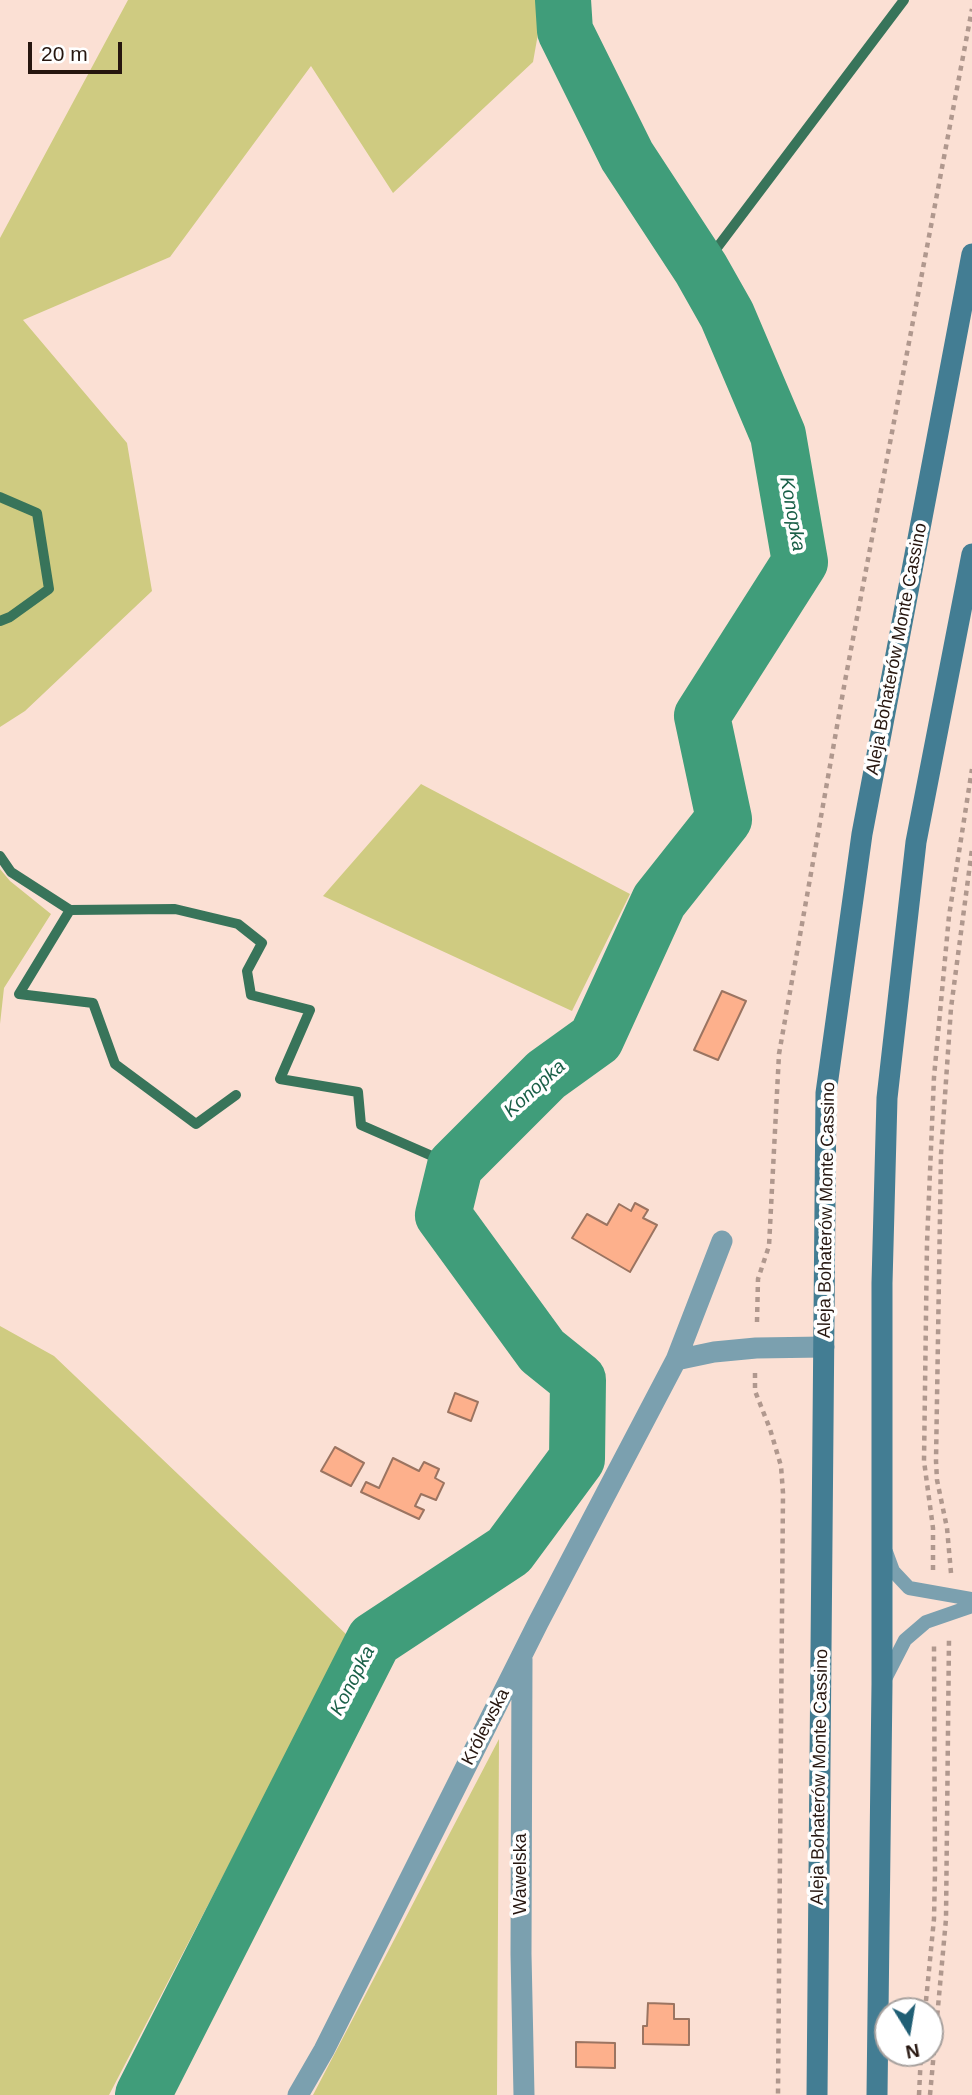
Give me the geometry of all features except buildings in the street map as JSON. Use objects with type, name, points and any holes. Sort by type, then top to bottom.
[{"type":"main road","name":"Aleja Bohaterów Monte Cassino","points":[[817,2095],[828,1080],[862,834],[972,254]]},
{"type":"main road","points":[[877,2095],[883,1542],[882,1283],[887,1098],[916,842],[972,554]]},
{"type":"street","name":"Królewska","points":[[299,2095],[523,1653],[676,1360],[722,1241]]},
{"type":"street","points":[[676,1360],[714,1352],[756,1348],[824,1347]]},
{"type":"street","name":"Wawelska","points":[[523,1653],[521,1954],[524,2095]]},
{"type":"lane","points":[[883,1542],[894,1570],[909,1588],[972,1600]]},
{"type":"lane","points":[[882,1684],[905,1640],[926,1622],[972,1605]]},
{"type":"path","points":[[933,1592],[933,1528],[924,1461],[932,1102],[948,928],[972,769]]},
{"type":"path","points":[[951,1595],[947,1528],[936,1461],[942,1154],[951,1008],[972,849]]},
{"type":"path","points":[[930,2095],[946,1919],[951,1613]]},
{"type":"path","points":[[926,1997],[934,1919],[935,1871],[933,1619]]},
{"type":"path","points":[[919,2095],[920,2067]]},
{"type":"shaded area","points":[[128,0],[544,0],[533,62],[393,193],[311,66],[170,257],[23,320],[127,443],[152,591],[25,711],[0,727],[0,238]]},
{"type":"shaded area","points":[[421,784],[630,894],[572,1011],[323,896]]},
{"type":"shaded area","points":[[0,869],[10,881],[51,914],[4,988],[0,1024]]},
{"type":"shaded area","points":[[0,1326],[54,1356],[348,1636],[109,2095],[0,2095]]},
{"type":"shaded area","points":[[499,1739],[497,2095],[313,2095]]},
{"type":"waterway","name":"Konopka","points":[[143,2095],[374,1640],[509,1551],[577,1459],[578,1380],[542,1351],[443,1215],[455,1166],[546,1075],[596,1039],[659,901],[724,819],[702,716],[800,562],[778,435],[727,315],[701,269],[627,156],[565,31],[563,0]]},
{"type":"waterway","points":[[701,269],[904,0]]},
{"type":"waterway","points":[[0,497],[37,513],[49,589],[10,617],[0,621]]},
{"type":"waterway","points":[[0,856],[11,872],[70,910],[175,909],[238,924],[262,943],[247,971],[251,995],[310,1010],[280,1079],[358,1092],[361,1125],[455,1166]]},
{"type":"waterway","points":[[70,910],[19,994],[93,1003],[115,1064],[196,1124],[236,1095]]}]
